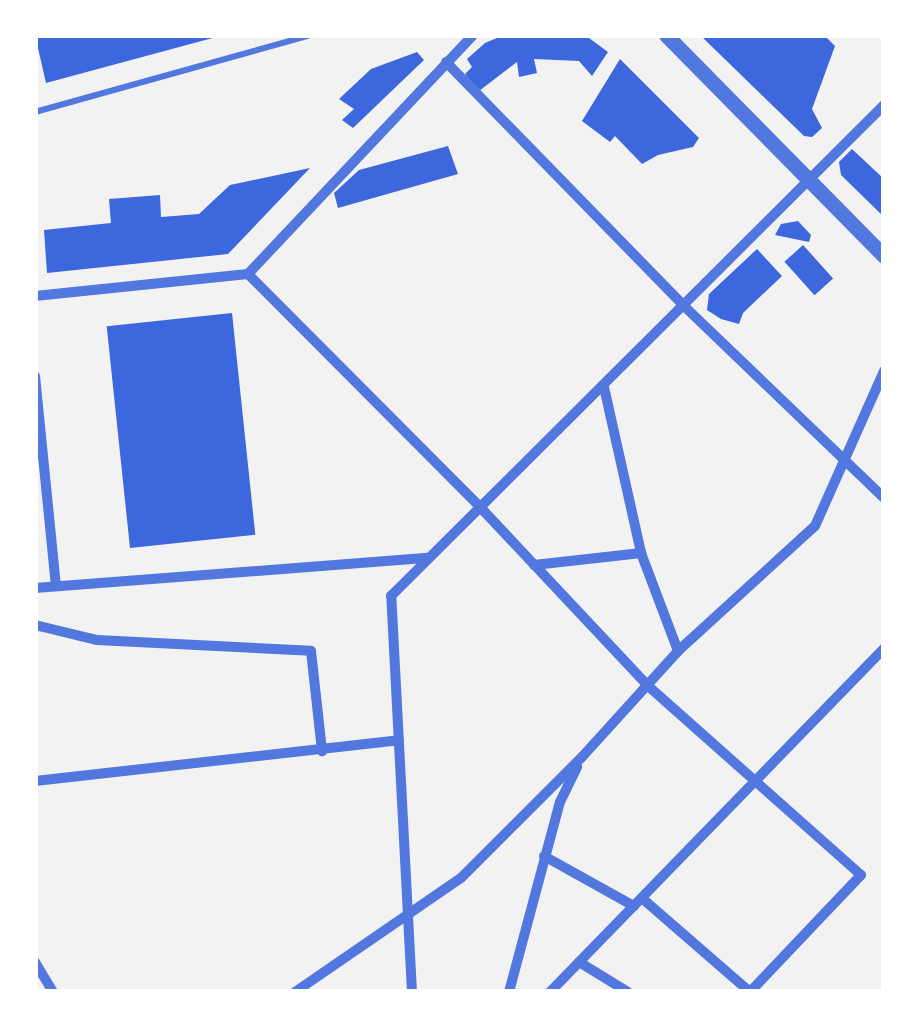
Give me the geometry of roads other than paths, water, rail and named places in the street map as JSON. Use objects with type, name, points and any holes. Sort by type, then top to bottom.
[{"type":"street","points":[[35,296],[248,274],[473,35]]},
{"type":"street","points":[[666,35],[884,256]]},
{"type":"street","points":[[446,62],[685,307],[884,498]]},
{"type":"street","points":[[412,992],[391,596],[810,183],[884,105]]},
{"type":"street","points":[[248,274],[480,508],[647,685],[861,875],[750,992],[638,902],[544,856]]},
{"type":"street","points":[[295,992],[461,878],[582,757],[678,651],[816,526],[884,371]]},
{"type":"street","points":[[35,376],[56,586]]},
{"type":"street","points":[[604,386],[641,553],[678,651]]},
{"type":"street","points":[[534,565],[641,553]]},
{"type":"street","points":[[35,588],[430,558]]},
{"type":"street","points":[[35,625],[97,640],[311,650],[322,751]]},
{"type":"street","points":[[550,992],[884,648]]},
{"type":"street","points":[[35,781],[399,740]]},
{"type":"street","points":[[509,992],[560,802],[582,757]]},
{"type":"street","points":[[35,962],[53,992]]},
{"type":"street","points":[[579,962],[628,992]]},
{"type":"lane","points":[[35,112],[310,35]]}]
